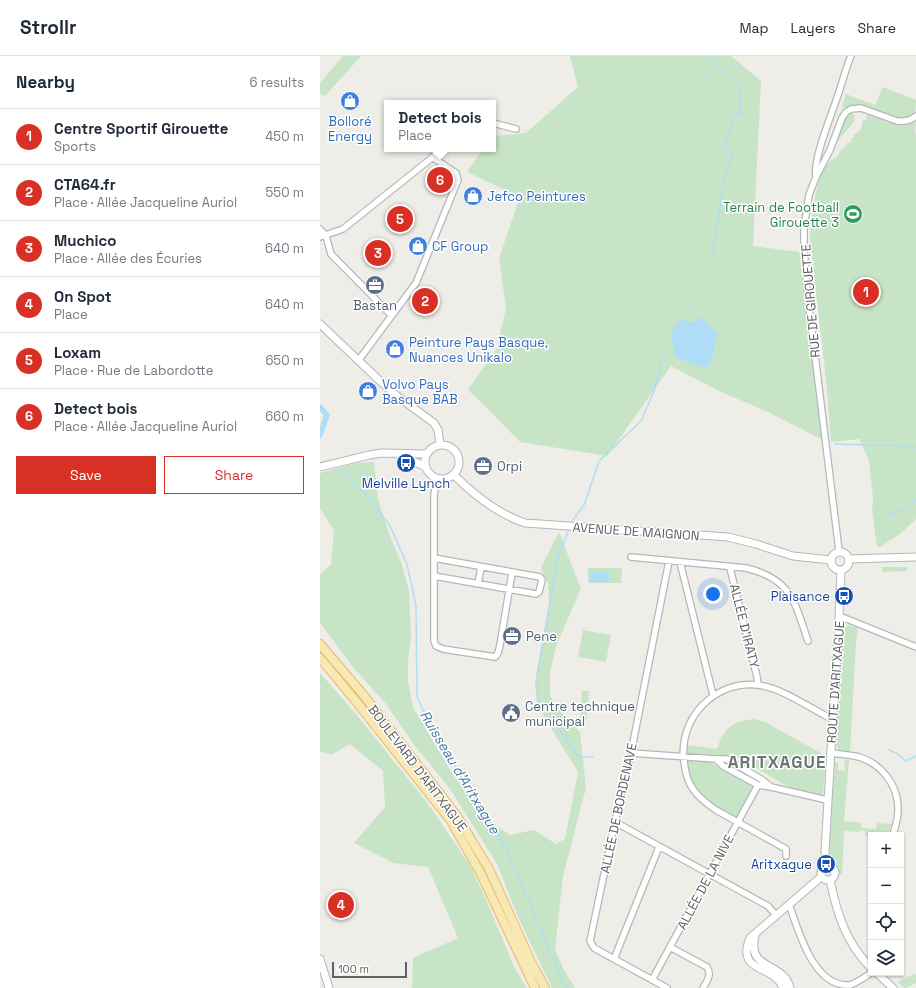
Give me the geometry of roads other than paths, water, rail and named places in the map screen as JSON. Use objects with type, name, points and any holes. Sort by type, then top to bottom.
[{"type":"main road","name":"BOULEVARD D'ARITXAGUE","points":[[320,644],[361,692],[457,816],[489,868],[531,962],[545,988]]},
{"type":"main road","name":"BOULEVARD D'ARITXAGUE","points":[[320,658],[451,821],[481,874],[534,988]]},
{"type":"street","name":"RUE DE GIROUETTE","points":[[839,551],[809,306],[804,249],[804,228],[809,195],[816,177],[815,171],[817,158],[851,56]]},
{"type":"street","points":[[816,177],[830,150],[842,118],[846,112],[852,109],[861,108],[902,122],[911,120],[916,116]]},
{"type":"street","points":[[496,124],[516,128]]},
{"type":"street","points":[[323,236],[343,229],[439,152]]},
{"type":"street","points":[[358,360],[416,283],[458,180],[456,173],[432,157]]},
{"type":"street","points":[[320,228],[331,254],[391,315]]},
{"type":"street","points":[[320,324],[397,396],[434,423],[438,430],[440,446]]},
{"type":"street","points":[[440,446],[451,448],[458,456],[459,467],[454,475],[446,479],[437,478],[428,472],[425,463],[428,454],[433,448],[440,446]]},
{"type":"street","points":[[320,467],[369,454],[428,454]]},
{"type":"street","points":[[393,454],[426,467]]},
{"type":"street","name":"AVENUE DE MAIGNON","points":[[454,475],[472,492],[508,516],[525,523],[728,538],[756,544],[793,556],[831,560]]},
{"type":"street","points":[[437,478],[434,495],[434,641],[436,646],[443,649],[495,657],[498,653],[512,573]]},
{"type":"street","points":[[839,551],[847,554],[849,559],[848,566],[846,568],[837,570],[832,566],[831,560],[833,555],[839,551]]},
{"type":"street","points":[[631,557],[730,568],[746,568],[772,577],[784,586],[791,594],[796,604],[808,641]]},
{"type":"street","points":[[849,559],[916,557]]},
{"type":"street","points":[[434,558],[540,577],[542,580],[539,592],[536,594],[434,576]]},
{"type":"street","name":"ALLÉE DE BORDENAVE","points":[[667,988],[594,948],[590,941],[669,561]]},
{"type":"street","points":[[680,562],[713,695]]},
{"type":"street","points":[[478,584],[481,567]]},
{"type":"street","name":"ALLÉE D'IRATY","points":[[730,568],[758,677],[758,685]]},
{"type":"street","name":"ROUTE D'ARITXAGUE","points":[[826,866],[824,851],[839,617],[840,570]]},
{"type":"street","points":[[839,617],[916,647]]},
{"type":"street","points":[[786,856],[786,849],[706,804],[693,789],[685,770],[683,756],[684,741],[690,722],[697,710],[713,695],[739,685],[758,685],[770,687],[833,719]]},
{"type":"street","points":[[630,753],[726,759],[761,779],[771,787]]},
{"type":"street","points":[[831,753],[858,757],[865,760],[878,768],[889,779],[898,802],[898,812],[894,832]]},
{"type":"street","points":[[716,759],[722,766],[758,785],[828,800]]},
{"type":"street","name":"ALLÉE DE LA NIVE","points":[[652,980],[758,785]]},
{"type":"street","points":[[615,822],[768,906],[776,914]]},
{"type":"street","points":[[614,959],[659,847]]},
{"type":"street","points":[[783,988],[779,980],[752,963],[747,958],[747,945],[750,938],[776,914],[821,877],[821,870],[826,866],[832,867],[835,871],[834,877],[830,880]]},
{"type":"street","points":[[821,877],[826,880],[830,880]]},
{"type":"street","points":[[830,880],[837,908],[848,937],[861,958],[868,965]]},
{"type":"street","points":[[789,904],[802,945],[818,973],[827,983],[837,986],[851,985],[868,975]]},
{"type":"street","points":[[756,934],[753,949],[756,956],[763,963],[782,974],[788,982],[790,988]]},
{"type":"street","points":[[670,947],[707,967],[710,971],[710,975],[703,988]]},
{"type":"street","points":[[320,959],[329,988]]},
{"type":"street","points":[[880,976],[893,988]]},
{"type":"water","points":[[702,317],[718,336],[714,342],[715,349],[713,356],[706,368],[677,358],[675,356],[671,334],[677,323],[684,319],[692,323]]},
{"type":"water","points":[[590,572],[609,572],[609,582],[590,582]]},
{"type":"waterway","points":[[706,56],[741,87],[741,113],[736,115],[723,146],[732,155],[725,173],[713,250],[714,257]]},
{"type":"waterway","points":[[573,520],[584,505],[599,461],[641,421],[654,391],[663,356]]},
{"type":"waterway","name":"Ruisseau d'Aritxague","points":[[320,407],[327,415],[320,435]]},
{"type":"waterway","points":[[835,444],[906,446],[916,448]]},
{"type":"waterway","name":"Ruisseau d'Aritxague","points":[[340,471],[371,500],[390,526],[407,564],[416,606],[417,697],[433,731],[506,848],[566,988]]},
{"type":"waterway","points":[[889,515],[912,505],[916,499]]},
{"type":"waterway","points":[[568,532],[558,556],[537,676],[538,700],[579,757],[593,757]]},
{"type":"waterway","points":[[889,750],[898,754],[906,761],[916,756]]},
{"type":"place","name":"Bolloré Energy","points":[[350,101]]},
{"type":"place","name":"Detect bois","points":[[440,180]]},
{"type":"place","name":"Jefco Peintures","points":[[473,196]]},
{"type":"place","name":"Terrain de Football Girouette 3","points":[[853,214]]},
{"type":"place","name":"Loxam","points":[[400,219]]},
{"type":"place","name":"CF Group","points":[[418,246]]},
{"type":"place","name":"Muchico","points":[[378,253]]},
{"type":"place","name":"Bastan","points":[[375,285]]},
{"type":"place","name":"Centre Sportif Girouette","points":[[866,292]]},
{"type":"place","name":"CTA64.fr","points":[[425,301]]},
{"type":"place","name":"Peinture Pays Basque, Nuances Unikalo","points":[[395,349]]},
{"type":"place","name":"Volvo Pays Basque BAB","points":[[368,391]]},
{"type":"place","name":"Melville Lynch","points":[[406,463]]},
{"type":"place","name":"Orpi","points":[[483,466]]},
{"type":"place","name":"Plaisance","points":[[844,596]]},
{"type":"place","name":"Pene","points":[[512,636]]},
{"type":"place","name":"Centre technique municipal","points":[[511,713]]},
{"type":"place","name":"Aritxague","points":[[826,864]]},
{"type":"place","name":"On Spot","points":[[341,905]]},
{"type":"district","name":"ARITXAGUE","points":[[777,762]]}]
